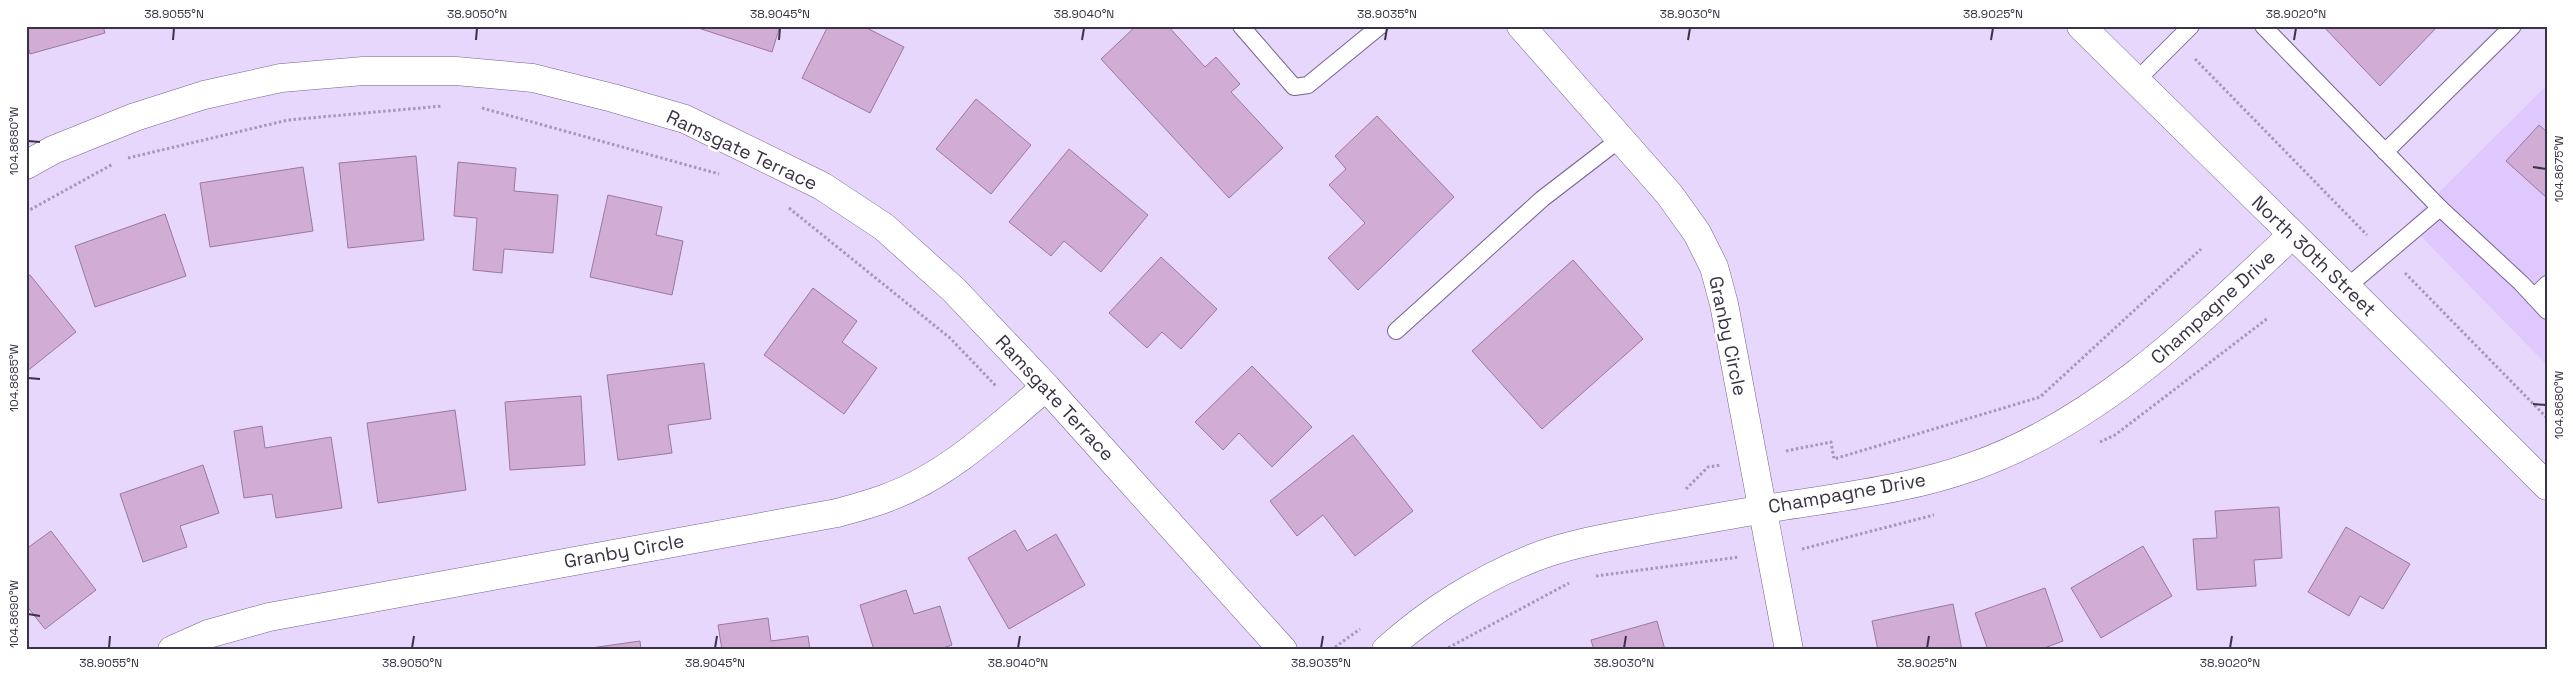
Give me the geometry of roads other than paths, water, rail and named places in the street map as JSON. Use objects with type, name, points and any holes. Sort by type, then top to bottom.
[{"type":"street","name":"North 30th Street","points":[[2081,26],[2291,236],[2347,287],[2547,486]]},
{"type":"street","name":"Granby Circle","points":[[1522,27],[1669,194],[1697,233],[1714,267],[1724,304],[1789,650]]},
{"type":"street","name":"Ramsgate Terrace","points":[[26,165],[53,150],[135,118],[204,95],[281,78],[363,71],[437,71],[533,78],[613,98],[685,120],[822,186],[884,226],[954,290],[1046,387],[1283,650]]},
{"type":"street","name":"Champagne Drive","points":[[1386,650],[1444,605],[1485,580],[1533,558],[1587,541],[1761,509],[1891,489],[1974,466],[2030,440],[2082,411],[2133,378],[2204,318],[2291,236]]},
{"type":"street","name":"Granby Circle","points":[[172,650],[208,634],[270,617],[837,513],[890,497],[933,475],[974,447],[1046,387]]},
{"type":"lane","points":[[1241,26],[1294,87],[1308,84],[1380,26]]},
{"type":"lane","points":[[2136,81],[2191,26]]},
{"type":"lane","points":[[2263,26],[2440,208],[2547,311]]},
{"type":"lane","points":[[2385,152],[2513,26]]},
{"type":"lane","points":[[1396,331],[1542,199],[1620,139]]},
{"type":"lane","points":[[2347,287],[2440,208]]},
{"type":"lane","points":[[2534,297],[2547,284]]}]
